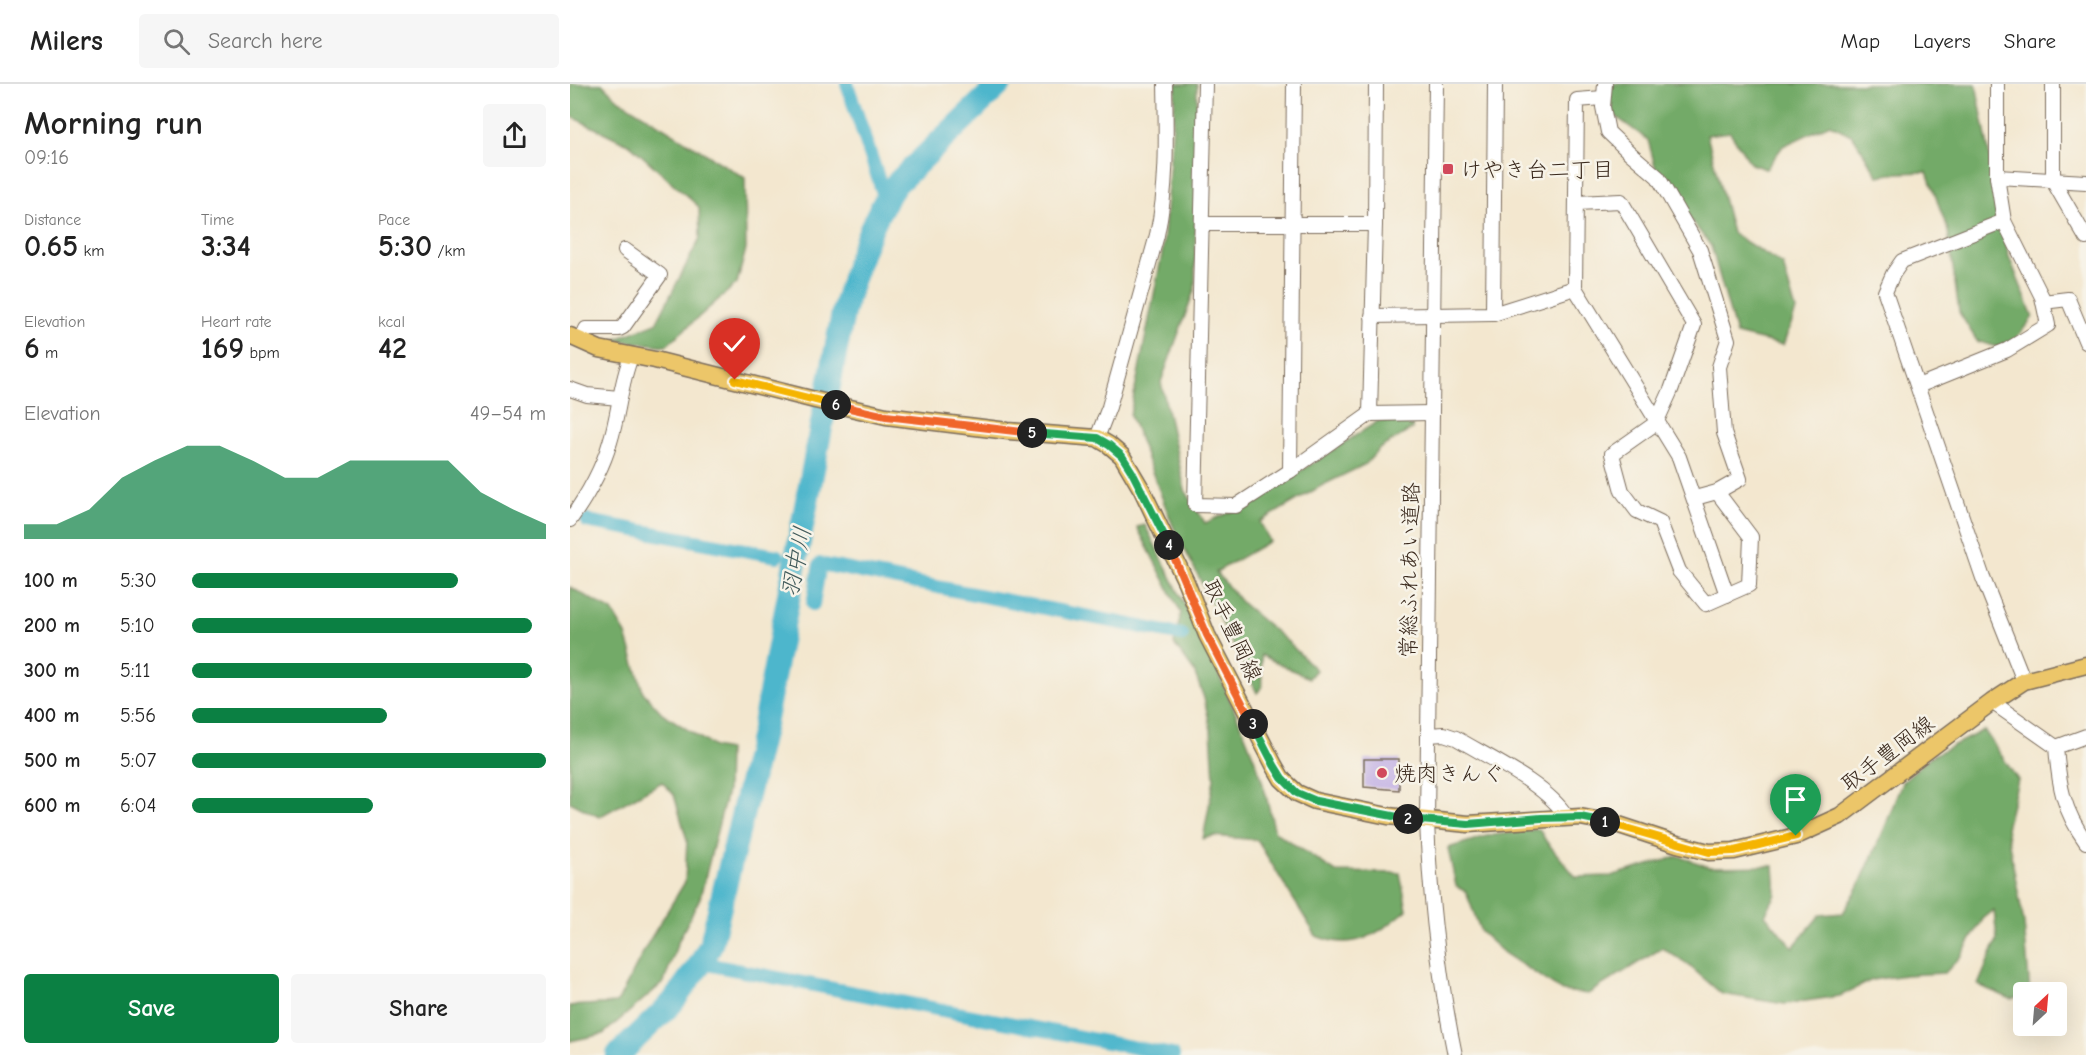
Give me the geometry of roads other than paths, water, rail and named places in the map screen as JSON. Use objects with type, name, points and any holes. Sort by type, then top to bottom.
[{"type":"main road","points":[[575,339],[599,349],[631,357],[655,360],[886,416],[1008,431],[1097,438]]},
{"type":"main road","name":"取手豊岡線","points":[[1097,438],[1122,456],[1142,490],[1186,582],[1207,635],[1274,765],[1282,778],[1297,793],[1316,801],[1388,816],[1468,824],[1580,817],[1613,823],[1709,852],[1734,851],[1796,836],[1840,816],[1992,702],[2024,681],[2086,665]]},
{"type":"street","points":[[1097,438],[1109,407],[1163,208],[1166,176],[1165,84]]},
{"type":"street","points":[[1205,84],[1195,505],[1236,506],[1370,414],[1432,413]]},
{"type":"street","points":[[1290,471],[1294,84]]},
{"type":"street","points":[[1370,414],[1376,84]]},
{"type":"street","name":"常総ふれあい道路","points":[[1436,84],[1427,821],[1434,923],[1441,980],[1455,1055]]},
{"type":"street","points":[[1493,314],[1496,84]]},
{"type":"street","points":[[1918,386],[2007,350],[2048,325],[2043,302],[2004,221],[1997,177],[1996,84]]},
{"type":"street","points":[[2053,84],[2053,181],[2086,238]]},
{"type":"street","points":[[1695,498],[1717,492],[1740,479],[1724,433],[1719,368],[1728,340],[1700,250],[1658,177],[1608,132],[1603,107],[1604,91],[1577,100],[1575,288],[1679,457],[1727,595]]},
{"type":"street","points":[[1997,177],[2086,182]]},
{"type":"street","points":[[1576,203],[1621,201],[1694,325],[1671,390],[1656,423],[1612,454],[1622,491],[1637,511],[1660,522],[1679,571],[1706,604],[1749,585],[1751,537],[1717,492]]},
{"type":"street","points":[[2004,221],[1902,261],[1885,292],[1983,578],[2024,681]]},
{"type":"street","points":[[1202,224],[1375,224]]},
{"type":"street","points":[[575,339],[586,329],[623,327],[660,275],[625,250]]},
{"type":"street","points":[[1372,316],[1493,314],[1575,288]]},
{"type":"street","points":[[2043,302],[2068,299],[2086,342]]},
{"type":"street","points":[[570,520],[585,499],[603,461],[631,357]]},
{"type":"street","points":[[570,389],[587,395],[619,398]]},
{"type":"street","points":[[1992,702],[2056,747],[2061,794],[2073,823],[2086,842]]},
{"type":"street","points":[[1428,735],[1444,734],[1466,744],[1537,787],[1559,805],[1567,817]]},
{"type":"street","points":[[2056,747],[2086,736]]},
{"type":"waterway","points":[[847,84],[885,199]]},
{"type":"waterway","name":"羽中川","points":[[618,1055],[672,1003],[701,963],[711,944],[763,730],[843,313],[864,246],[878,214],[896,184],[1000,84]]},
{"type":"waterway","points":[[587,521],[777,556]]},
{"type":"waterway","points":[[813,604],[820,564],[1182,635]]},
{"type":"waterway","name":"羽中川","points":[[788,598],[793,600]]},
{"type":"waterway","points":[[701,963],[1173,1055]]},
{"type":"place","name":"けやき台二丁目","points":[[1448,169]]},
{"type":"place","name":"焼肉きんぐ","points":[[1382,773]]}]
